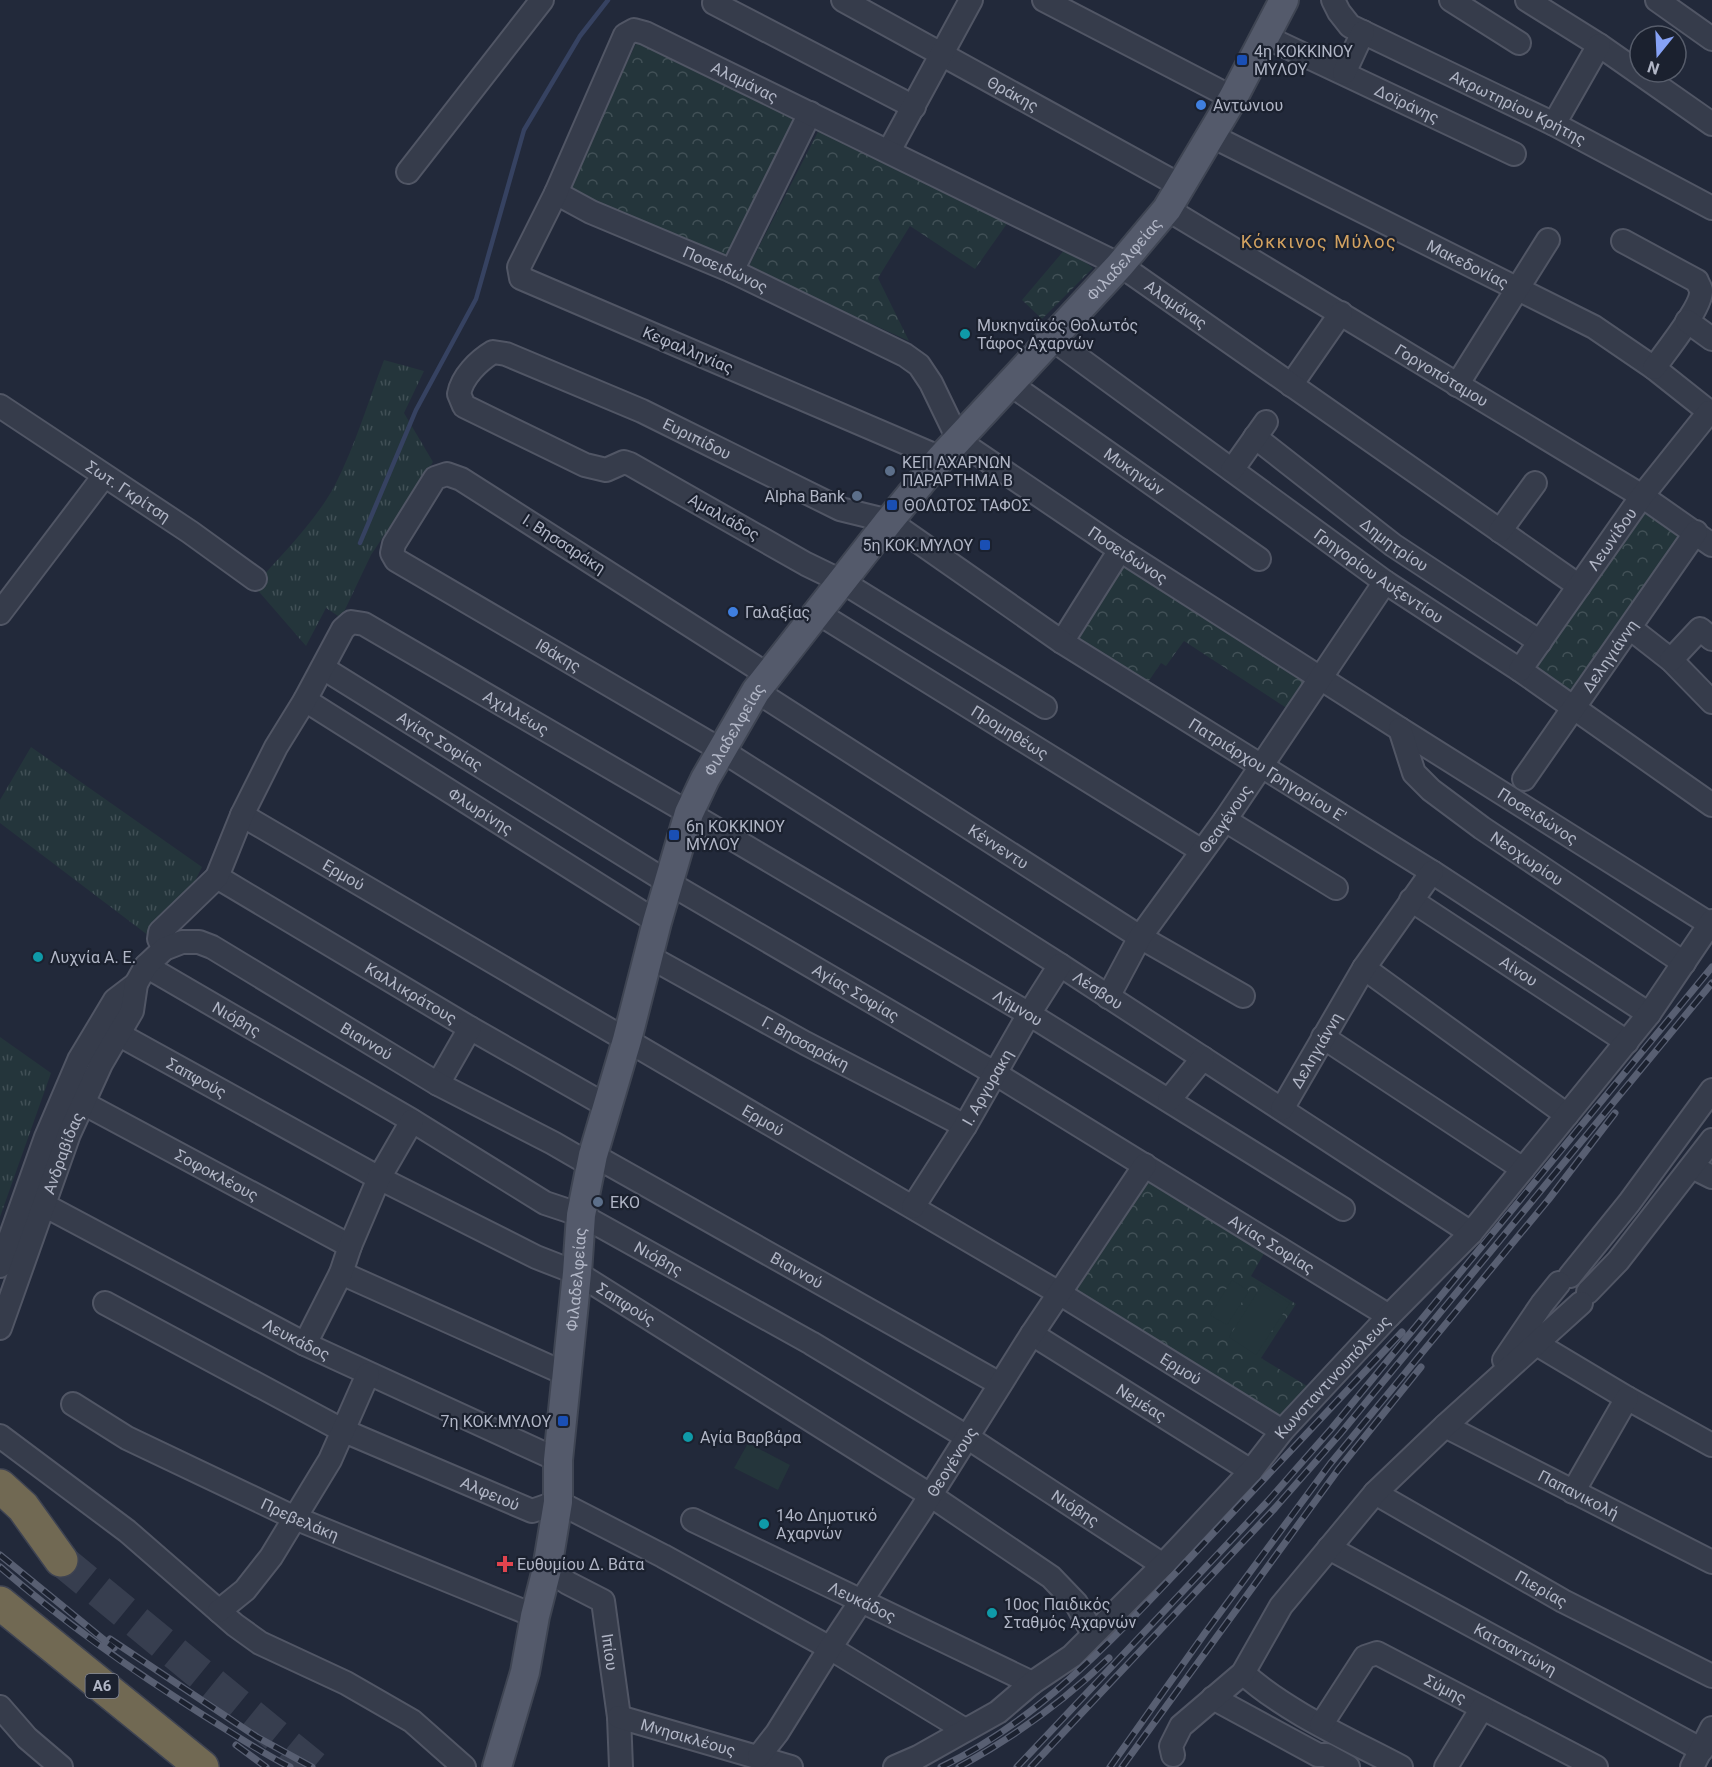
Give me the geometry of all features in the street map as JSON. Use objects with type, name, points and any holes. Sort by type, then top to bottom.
[{"type":"highway","points":[[0,1486],[23,1507],[61,1560],[0,1512]]},
{"type":"highway","name":"Α6","points":[[0,1603],[202,1767]]},
{"type":"main road","name":"Φιλαδελφείας","points":[[497,1767],[525,1672],[535,1616],[547,1569],[558,1502],[558,1460],[577,1273],[580,1215],[592,1160],[689,813],[721,750],[762,683],[841,581],[950,449],[1120,265],[1174,198],[1212,136],[1284,0]]},
{"type":"main road","name":"Φιλαδελφείας","points":[[476,1767],[511,1668],[535,1616]]},
{"type":"street","points":[[408,172],[542,0]]},
{"type":"street","name":"Θράκης","points":[[843,0],[942,55],[1174,198]]},
{"type":"street","points":[[889,151],[971,0]]},
{"type":"street","points":[[1044,0],[1233,98]]},
{"type":"street","name":"Ακρωτηρίου Κρήτης","points":[[1333,0],[1350,26],[1554,124],[1712,208]]},
{"type":"street","points":[[1451,0],[1519,43]]},
{"type":"street","points":[[1527,0],[1599,45],[1712,124]]},
{"type":"street","points":[[1657,0],[1709,30]]},
{"type":"street","points":[[714,3],[914,107]]},
{"type":"street","name":"Αλαμάνας","points":[[556,193],[625,35],[634,30],[645,33],[1120,265],[1579,586]]},
{"type":"street","points":[[1344,73],[1362,32]]},
{"type":"street","name":"Δοϊράνης","points":[[1266,37],[1514,154]]},
{"type":"street","points":[[1554,124],[1599,45]]},
{"type":"street","points":[[732,271],[810,113]]},
{"type":"street","name":"Μακεδονίας","points":[[1212,136],[1594,327],[1654,368],[1711,413]]},
{"type":"street","name":"Ποσειδώνος","points":[[556,193],[591,212],[732,271],[912,360],[919,365],[931,383],[950,449],[1120,550],[1400,729],[1711,922]]},
{"type":"street","name":"Κεφαλληνίας","points":[[556,193],[519,267],[521,278],[950,449]]},
{"type":"street","name":"Γοργοπόταμου","points":[[1174,198],[1341,313],[1642,496],[1704,538]]},
{"type":"street","points":[[1457,385],[1548,240]]},
{"type":"street","points":[[1623,241],[1697,281],[1701,291],[1687,321],[1654,368]]},
{"type":"street","points":[[1292,385],[1341,313]]},
{"type":"street","points":[[1687,321],[1712,339]]},
{"type":"street","name":"Γρηγορίου Αυξεντίου","points":[[1051,338],[1385,582],[1520,670],[1712,805]]},
{"type":"street","name":"Αμαλιάδος","points":[[506,354],[493,352],[483,358],[465,378],[459,394],[464,406],[596,469],[606,470],[624,462],[630,464],[806,564],[841,581],[1045,707]]},
{"type":"street","name":"Ευριπίδου","points":[[506,354],[642,411],[840,509],[889,521]]},
{"type":"street","name":"Μυκηνών","points":[[1010,384],[1259,558]]},
{"type":"street","name":"Σωτ. Γκρίτση","points":[[0,406],[190,532],[255,579]]},
{"type":"street","name":"Λεωνίδου","points":[[1520,670],[1642,496],[1711,413]]},
{"type":"street","name":"Δημητρίου","points":[[1232,470],[1260,429],[1393,545],[1540,642]]},
{"type":"street","name":"Ι. Βησσαράκη","points":[[396,560],[392,553],[394,544],[435,478],[447,474],[461,479],[762,683]]},
{"type":"street","points":[[0,614],[104,476]]},
{"type":"street","points":[[1500,531],[1535,483]]},
{"type":"street","name":"Πατριάρχου Γρηγορίου E'","points":[[889,521],[1062,642],[1432,872],[1649,1014]]},
{"type":"street","name":"Δεληγιάννη","points":[[1524,779],[1630,628],[1704,538]]},
{"type":"street","points":[[1062,642],[1120,550]]},
{"type":"street","name":"Ιθάκης","points":[[396,560],[721,750]]},
{"type":"street","name":"Θεαγένους","points":[[1108,997],[1140,938],[1225,820],[1385,582]]},
{"type":"street","name":"Προμηθέως","points":[[818,612],[1202,851]]},
{"type":"street","name":"Αχιλλέως","points":[[323,668],[343,629],[351,622],[364,624],[689,813]]},
{"type":"street","points":[[1630,628],[1671,660],[1712,702]]},
{"type":"street","points":[[1671,660],[1706,634]]},
{"type":"street","points":[[141,975],[164,948],[159,939],[160,932],[217,877],[242,815],[276,747],[323,668]]},
{"type":"street","name":"Αγίας Σοφίας","points":[[323,668],[669,883],[996,1074],[1389,1316]]},
{"type":"street","name":"Κέννεντυ","points":[[762,683],[1140,938],[1244,996]]},
{"type":"street","name":"Φλωρίνης","points":[[305,700],[657,922]]},
{"type":"street","name":"Νεοχωρίου","points":[[1400,729],[1414,773],[1431,790],[1482,828],[1684,963]]},
{"type":"street","name":"Λέσβου","points":[[721,750],[1060,965],[1471,1233]]},
{"type":"street","name":"Λήμνου","points":[[689,813],[1029,1014],[1343,1209]]},
{"type":"street","name":"Ερμού","points":[[242,815],[1059,1293],[1282,1431]]},
{"type":"street","points":[[1225,820],[1336,888]]},
{"type":"street","name":"Δεληγιάννη","points":[[1282,1110],[1364,968],[1432,872]]},
{"type":"street","name":"Καλλικράτους","points":[[217,877],[470,1028],[607,1106]]},
{"type":"street","name":"Αίνου","points":[[1411,900],[1627,1042]]},
{"type":"street","name":"Κωνσταντινουπόλεως","points":[[895,1767],[918,1757],[998,1712],[1032,1683],[1072,1656],[1162,1565],[1251,1471],[1282,1431],[1389,1316],[1471,1233],[1649,1014],[1711,922]]},
{"type":"street","name":"Βιαννού","points":[[164,948],[182,942],[199,942],[212,947],[438,1084],[553,1143],[592,1160],[1000,1384]]},
{"type":"street","name":"Γ. Βησσαράκη","points":[[648,956],[805,1043],[965,1126]]},
{"type":"street","name":"Ι. Αργυρακη","points":[[913,1207],[965,1126],[1060,965]]},
{"type":"street","points":[[1364,968],[1568,1115]]},
{"type":"street","name":"Ανδραβίδας","points":[[0,1328],[83,1103],[132,1011],[141,975]]},
{"type":"street","name":"Ανδραβίδας","points":[[0,1266],[46,1137],[71,1076],[89,1041],[115,1000],[141,975]]},
{"type":"street","name":"Νιόβης","points":[[141,975],[412,1121],[545,1203],[580,1215],[811,1343],[967,1437],[1162,1565]]},
{"type":"street","points":[[438,1084],[470,1028]]},
{"type":"street","name":"Σαπφούς","points":[[118,1034],[379,1178],[536,1257],[577,1273],[930,1495],[1051,1577],[1076,1603],[1093,1634]]},
{"type":"street","points":[[1323,1038],[1522,1169]]},
{"type":"street","points":[[1169,1100],[1203,1058]]},
{"type":"street","points":[[1484,1390],[1542,1304],[1629,1203],[1712,1090]]},
{"type":"street","name":"Σοφοκλέους","points":[[83,1103],[350,1246]]},
{"type":"street","points":[[305,1344],[341,1273],[379,1178],[412,1121]]},
{"type":"street","points":[[1173,1763],[1171,1746],[1181,1726],[1242,1673],[1281,1606],[1375,1493],[1584,1298],[1702,1172],[1712,1140]]},
{"type":"street","name":"Θεογένους","points":[[759,1756],[777,1733],[1032,1334],[1145,1165]]},
{"type":"street","name":"Λευκάδος","points":[[44,1205],[305,1344],[558,1460]]},
{"type":"street","points":[[341,1273],[566,1374]]},
{"type":"street","points":[[1565,1280],[1583,1280],[1587,1285],[1584,1298]]},
{"type":"street","name":"Αλφειού","points":[[105,1303],[342,1430],[532,1511],[558,1502]]},
{"type":"street","name":"Νεμέας","points":[[1032,1334],[1251,1471]]},
{"type":"street","points":[[1535,1343],[1712,1445]]},
{"type":"street","points":[[219,1611],[245,1590],[271,1557],[330,1460],[368,1374]]},
{"type":"street","points":[[1573,1492],[1627,1398]]},
{"type":"street","name":"Πρεβελάκη","points":[[73,1404],[128,1438],[295,1518],[535,1616]]},
{"type":"street","name":"Παπανικολή","points":[[1445,1426],[1712,1562]]},
{"type":"street","points":[[0,1436],[127,1532],[235,1625],[260,1642],[346,1683],[412,1721],[464,1767]]},
{"type":"street","name":"Πιερίας","points":[[1375,1493],[1563,1600],[1712,1676]]},
{"type":"street","points":[[558,1502],[663,1556],[830,1648],[965,1730]]},
{"type":"street","name":"Λευκάδος","points":[[693,1520],[1032,1683]]},
{"type":"street","name":"Κατσαντώνη","points":[[1329,1548],[1697,1759]]},
{"type":"street","name":"Ιπίου","points":[[547,1569],[603,1601],[619,1717],[621,1767]]},
{"type":"street","name":"Σύμης","points":[[1321,1725],[1365,1657],[1377,1653],[1596,1767]]},
{"type":"street","points":[[1242,1673],[1258,1687],[1321,1725],[1401,1767]]},
{"type":"street","points":[[1213,1698],[1318,1755],[1326,1755],[1348,1767]]},
{"type":"street","points":[[0,1707],[27,1738],[61,1767]]},
{"type":"street","points":[[1446,1767],[1482,1708]]},
{"type":"street","name":"Μνησικλέους","points":[[619,1717],[791,1767]]},
{"type":"street","points":[[1697,1759],[1712,1728]]},
{"type":"green space","points":[[641,33],[802,114],[730,261],[567,190]]},
{"type":"green space","points":[[823,122],[1011,218],[975,269],[910,226],[878,278],[909,341],[748,268]]},
{"type":"green space","points":[[1066,248],[1093,268],[1042,319],[1022,300]]},
{"type":"green space","points":[[384,360],[424,371],[404,413],[433,462],[371,555],[341,618],[326,608],[306,646],[254,586],[308,525],[327,499],[355,439]]},
{"type":"green space","points":[[1644,505],[1687,534],[1576,694],[1533,665]]},
{"type":"green space","points":[[1119,561],[1306,683],[1288,709],[1184,641],[1166,666],[1161,663],[1146,685],[1069,636]]},
{"type":"green space","points":[[31,747],[202,867],[187,897],[149,936],[0,823],[0,800]]},
{"type":"green space","points":[[0,1037],[51,1073],[0,1217]]},
{"type":"green space","points":[[1143,1179],[1265,1252],[1251,1276],[1296,1304],[1261,1358],[1312,1389],[1283,1421],[1070,1290]]},
{"type":"green space","points":[[1232,1280],[1249,1291],[1227,1325],[1210,1315]]},
{"type":"green space","points":[[1262,1285],[1290,1303],[1256,1355],[1229,1337]]},
{"type":"green space","points":[[748,1443],[790,1465],[778,1490],[734,1468]]},
{"type":"waterway","points":[[360,543],[416,410],[476,299],[524,130],[580,36],[608,0]]},
{"type":"tunnel","points":[[61,1560],[314,1767]]},
{"type":"railway","points":[[1017,1767],[1268,1501],[1332,1428],[1712,967]]},
{"type":"railway","points":[[1031,1767],[1275,1508],[1340,1434],[1712,983]]},
{"type":"railway","points":[[1110,1767],[1205,1633],[1330,1464],[1549,1199],[1615,1113]]},
{"type":"railway","points":[[941,1767],[1012,1725],[1044,1701],[1105,1646],[1402,1332]]},
{"type":"railway","points":[[1122,1767],[1338,1470],[1421,1367]]},
{"type":"railway","points":[[0,1555],[114,1648]]},
{"type":"railway","points":[[0,1567],[74,1627],[124,1663],[235,1735],[290,1767]]},
{"type":"railway","points":[[110,1639],[257,1737],[312,1767]]},
{"type":"railway","points":[[959,1767],[1038,1717],[1109,1658]]},
{"type":"railway","points":[[236,1745],[266,1767]]},
{"type":"place","name":"4η ΚΟΚΚΙΝΟΥ ΜΥΛΟΥ","points":[[1242,60]]},
{"type":"place","name":"Αντωνιου","points":[[1201,105]]},
{"type":"place","name":"Μυκηναϊκός Θολωτός Τάφος Αχαρνών","points":[[965,334]]},
{"type":"place","name":"ΚΕΠ ΑΧΑΡΝΩΝ ΠΑΡΑΡΤΗΜΑ Β","points":[[890,471]]},
{"type":"place","name":"Alpha Bank","points":[[857,496]]},
{"type":"place","name":"ΘΟΛΩΤΟΣ ΤΑΦΟΣ","points":[[892,505]]},
{"type":"place","name":"5η ΚΟΚ.ΜΥΛΟΥ","points":[[985,545]]},
{"type":"place","name":"Γαλαξίας","points":[[733,612]]},
{"type":"place","name":"6η ΚΟΚΚΙΝΟΥ ΜΥΛΟΥ","points":[[674,835]]},
{"type":"place","name":"Λυχνία A. E.","points":[[38,957]]},
{"type":"place","name":"EKO","points":[[598,1202]]},
{"type":"place","name":"7η ΚΟΚ.ΜΥΛΟΥ","points":[[563,1421]]},
{"type":"place","name":"Αγία Βαρβάρα","points":[[688,1437]]},
{"type":"place","name":"14ο Δημοτικό Αχαρνών","points":[[764,1524]]},
{"type":"place","name":"Ευθυμίου Δ. Βάτα","points":[[505,1564]]},
{"type":"place","name":"10ος Παιδικός Σταθμός Αχαρνών","points":[[992,1613]]},
{"type":"district","name":"Κόκκινος Μύλος","points":[[1319,241]]}]
